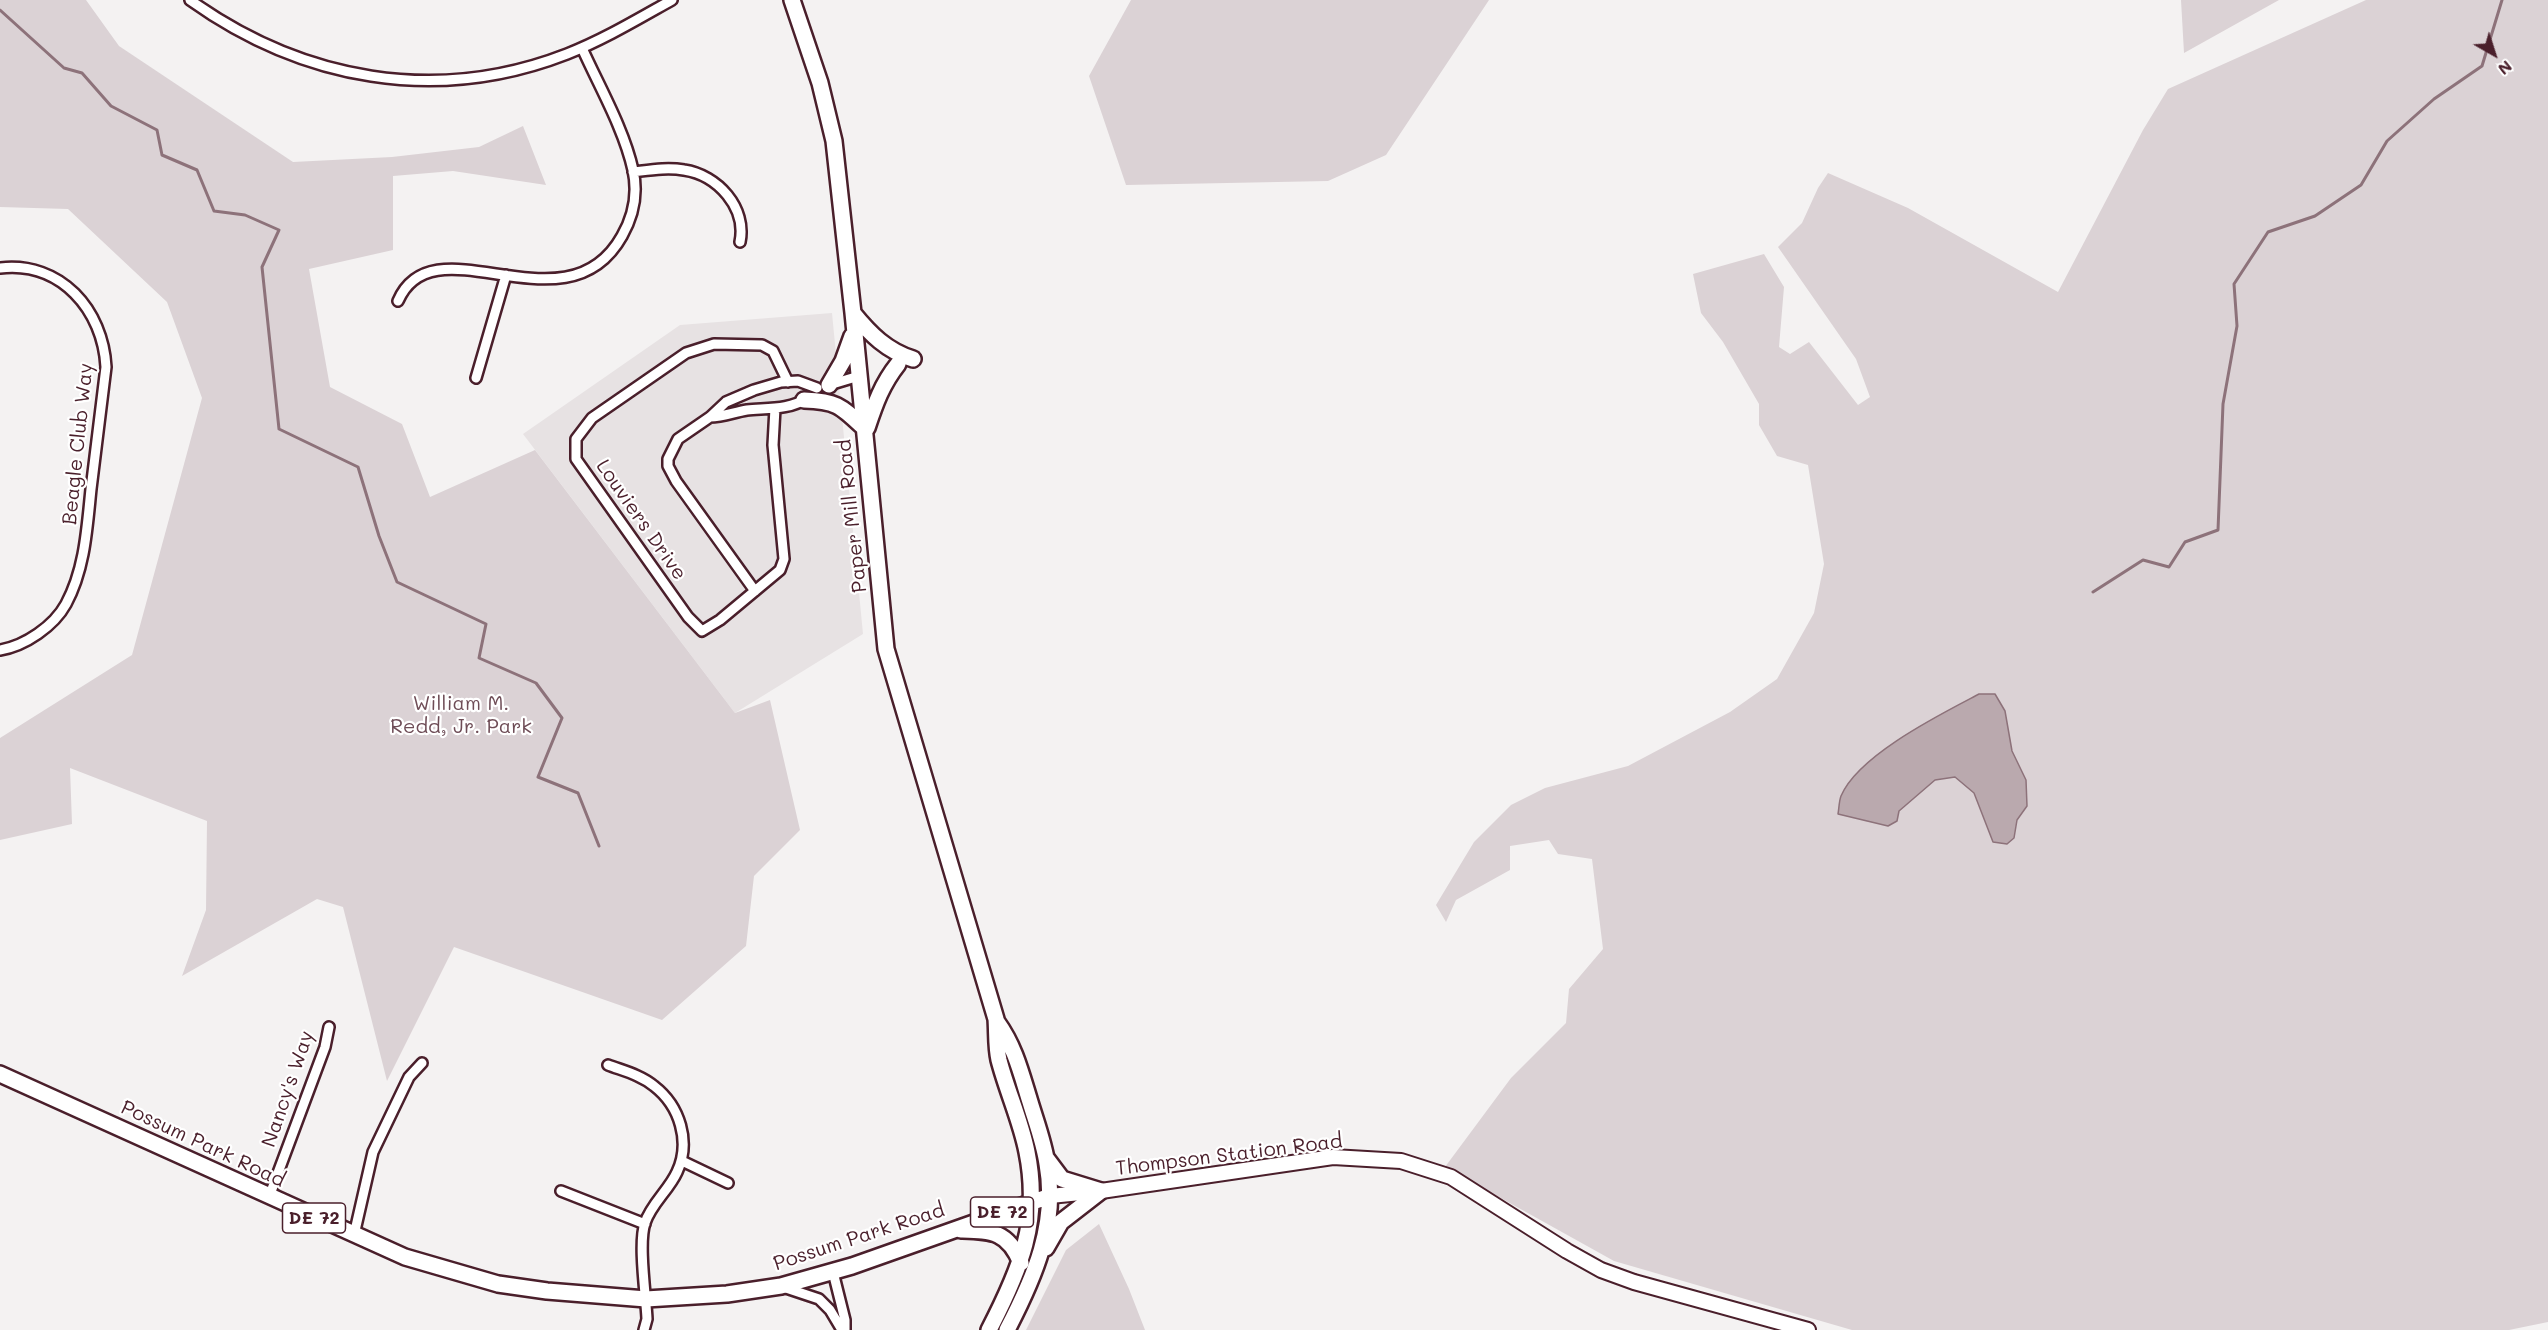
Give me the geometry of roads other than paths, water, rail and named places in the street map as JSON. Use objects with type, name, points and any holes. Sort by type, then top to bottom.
[{"type":"main road","name":"Paper Mill Road","points":[[792,0],[810,51],[834,141],[886,649],[996,1019],[999,1058],[1027,1150],[1032,1200],[1029,1234],[1021,1263],[989,1330]]},
{"type":"main road","points":[[853,317],[886,347],[899,355],[913,359]]},
{"type":"main road","points":[[823,386],[843,361],[852,338],[853,317]]},
{"type":"main road","points":[[804,400],[828,401],[845,409],[865,431],[878,396],[887,378],[898,364]]},
{"type":"main road","name":"Paper Mill Road","points":[[996,1019],[1011,1042],[1046,1157],[1050,1196],[1044,1246],[1006,1330]]},
{"type":"main road","name":"Possum Park Road","points":[[0,1074],[405,1257],[498,1284],[596,1297],[646,1299],[727,1294],[781,1286],[833,1272],[1032,1200],[1050,1196]]},
{"type":"main road","points":[[1046,1157],[1062,1179],[1101,1191]]},
{"type":"main road","points":[[1032,1275],[1061,1222],[1101,1191]]},
{"type":"main road","points":[[955,1229],[990,1231],[1002,1237],[1014,1247],[1021,1263]]},
{"type":"street","points":[[190,0],[226,25],[289,55],[344,72],[391,79],[444,81],[493,75],[536,64],[582,48],[672,0]]},
{"type":"street","points":[[398,301],[405,287],[433,271],[460,269],[531,280],[557,280],[580,273],[603,259],[620,240],[631,217],[635,190],[633,172],[626,148],[582,48]]},
{"type":"street","points":[[633,172],[670,168],[692,172],[710,180],[736,208],[741,225],[740,242]]},
{"type":"street","name":"Beagle Club Way","points":[[0,268],[31,269],[52,277],[70,288],[86,305],[97,323],[105,345],[106,367],[84,553],[75,585],[65,607],[49,625],[31,638],[0,650]]},
{"type":"street","points":[[476,378],[506,275]]},
{"type":"street","name":"Louviers Drive","points":[[774,408],[773,445],[784,559],[780,570],[720,620],[702,631],[688,617],[576,459],[576,439],[592,418],[667,366],[686,353],[714,344],[762,345],[773,351],[788,382]]},
{"type":"street","points":[[710,417],[725,417],[744,410],[789,406],[804,400],[823,386],[859,376]]},
{"type":"street","points":[[755,591],[708,528],[668,466],[668,459],[678,439],[710,417],[726,402],[754,390],[788,382],[798,381],[823,386]]},
{"type":"street","name":"Nancy's Way","points":[[270,1197],[325,1047],[328,1027]]},
{"type":"street","points":[[354,1235],[373,1152],[409,1077],[422,1063]]},
{"type":"street","points":[[608,1065],[639,1076],[654,1085],[676,1111],[682,1130],[682,1161],[672,1183],[645,1224],[643,1242],[647,1319],[644,1330]]},
{"type":"street","name":"Thompson Station Road","points":[[1050,1196],[1101,1191],[1333,1157],[1401,1161],[1450,1177],[1601,1270],[1634,1282],[1808,1330]]},
{"type":"street","points":[[682,1161],[728,1183]]},
{"type":"street","points":[[561,1191],[645,1224]]},
{"type":"street","points":[[833,1272],[846,1320],[844,1330]]},
{"type":"street","points":[[781,1286],[819,1299],[844,1330]]},
{"type":"waterway","points":[[2093,592],[2143,560],[2169,567],[2185,542],[2218,530],[2223,404],[2237,326],[2234,284],[2268,232],[2315,216],[2361,185],[2387,141],[2434,99],[2482,66],[2502,0]]},
{"type":"waterway","points":[[0,10],[64,68],[82,73],[111,106],[157,130],[162,155],[197,170],[214,211],[245,215],[279,230],[262,267],[279,429],[358,467],[379,536],[397,582],[486,624],[479,658],[536,683],[562,718],[538,777],[578,793],[599,846]]},
{"type":"park label","name":"William M. Redd, Jr. Park","points":[[461,716]]}]
